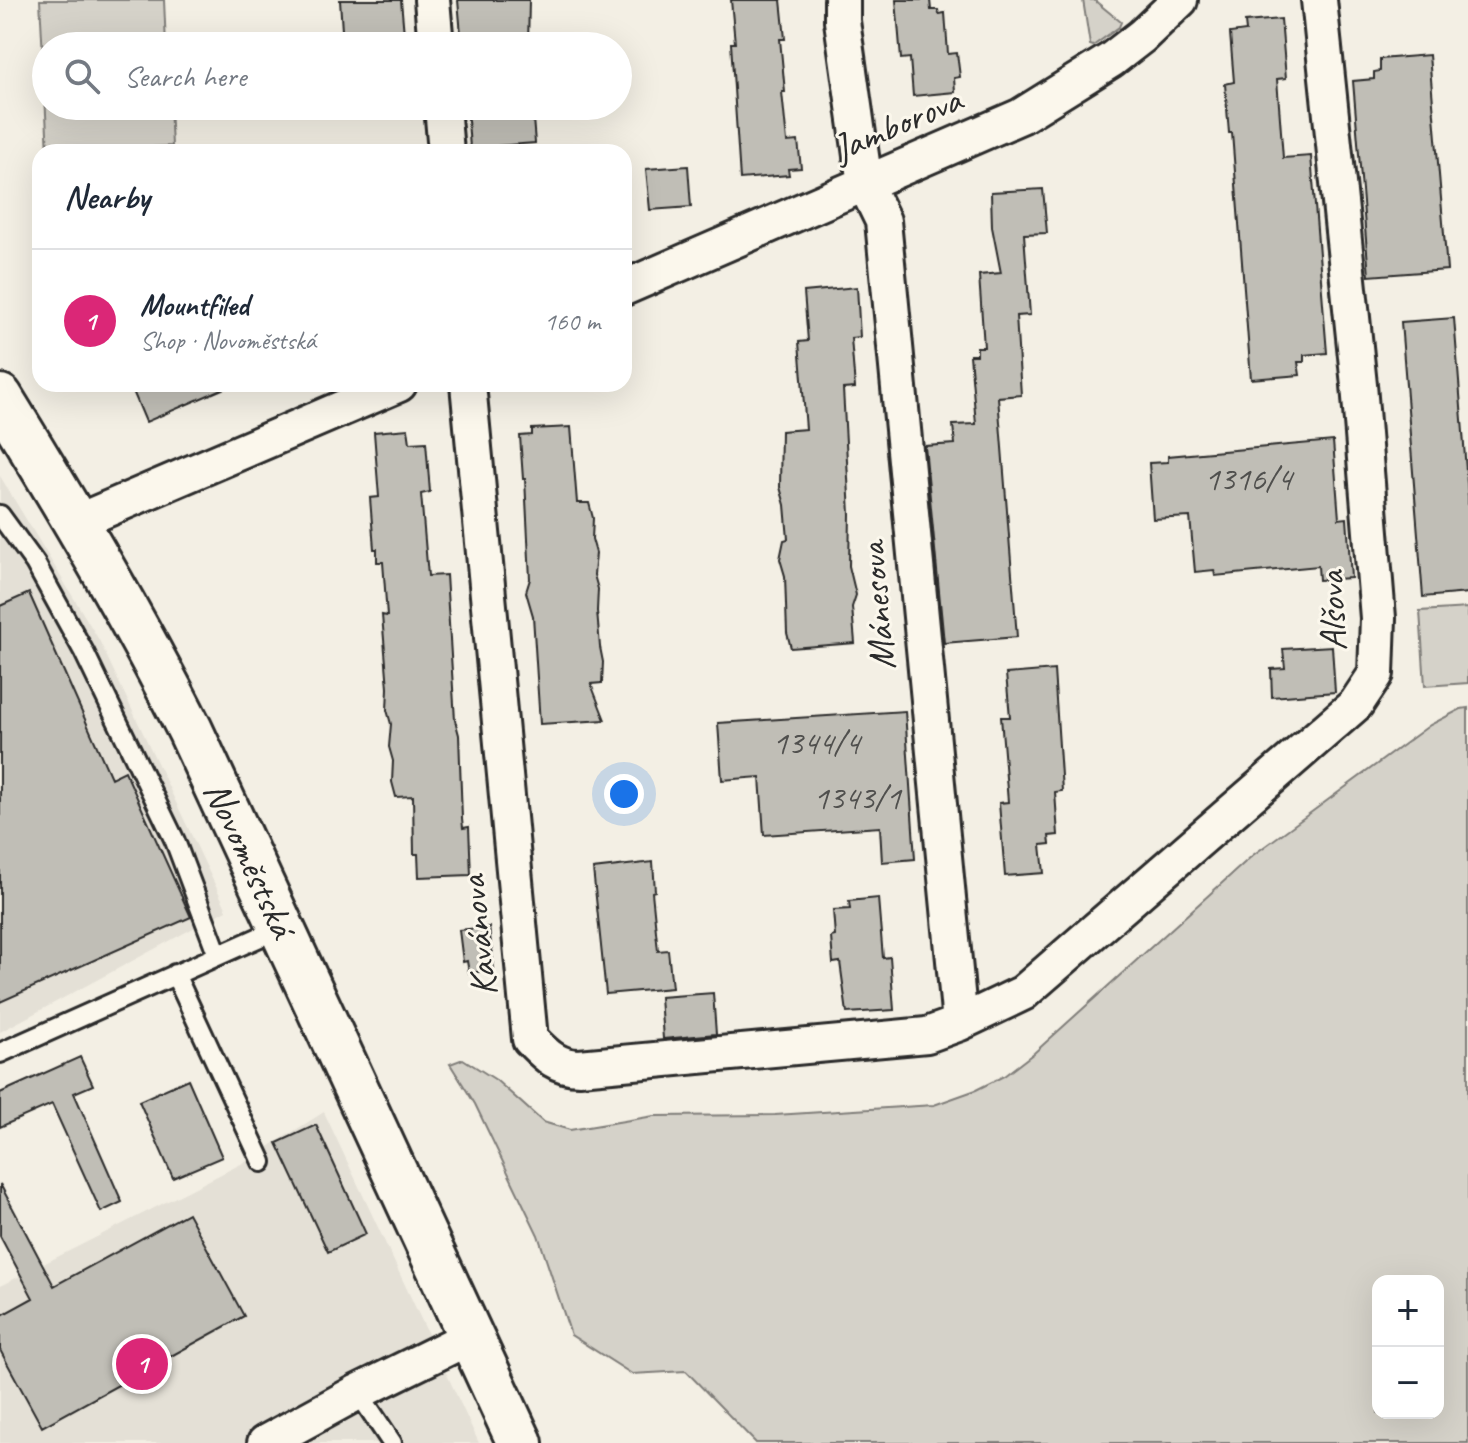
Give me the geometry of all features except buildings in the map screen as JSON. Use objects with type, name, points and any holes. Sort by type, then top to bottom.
[{"type":"street","points":[[432,0],[435,32]]},
{"type":"street","name":"Mánesova","points":[[842,0],[842,21],[865,184],[883,221],[960,1023]]},
{"type":"street","name":"Jamborova","points":[[632,285],[1021,116],[1111,60],[1180,0]]},
{"type":"street","name":"Alšova","points":[[960,1023],[1023,993],[1356,704],[1376,674],[1378,618],[1359,385],[1319,0]]},
{"type":"street","points":[[443,120],[445,144]]},
{"type":"street","points":[[77,522],[380,392]]},
{"type":"street","name":"Kavánova","points":[[469,392],[530,1039],[564,1067],[579,1067],[927,1035],[960,1023]]},
{"type":"street","name":"Novoměstská","points":[[0,397],[77,522],[149,648],[190,730],[520,1443]]},
{"type":"street","points":[[265,1443],[358,1392],[470,1337]]},
{"type":"lane","points":[[0,515],[35,563],[84,652],[175,841],[218,955]]},
{"type":"lane","points":[[0,1053],[282,927]]},
{"type":"lane","points":[[175,974],[262,1162]]},
{"type":"lane","points":[[358,1392],[392,1443]]},
{"type":"shaded area","points":[[40,0],[164,0],[165,32],[42,32]]},
{"type":"shaded area","points":[[1083,0],[1094,0],[1121,22],[1119,27],[1093,46],[1090,45]]},
{"type":"shaded area","points":[[46,120],[171,120],[172,144],[48,144]]},
{"type":"shaded area","points":[[0,476],[99,640],[227,910],[0,1032]]},
{"type":"shaded area","points":[[1468,608],[1468,683],[1425,686],[1420,611]]},
{"type":"shaded area","points":[[1468,708],[1468,1443],[756,1443],[686,1371],[632,1374],[571,1335],[538,1235],[475,1104],[450,1064],[463,1059],[496,1080],[543,1122],[570,1130],[654,1116],[775,1115],[934,1105],[1004,1076],[1034,1053],[1253,855],[1430,725]]},
{"type":"shaded area","points":[[324,1112],[479,1443],[0,1443],[0,1286],[243,1163]]},
{"type":"place","name":"Mountfiled","points":[[142,1364]]}]
